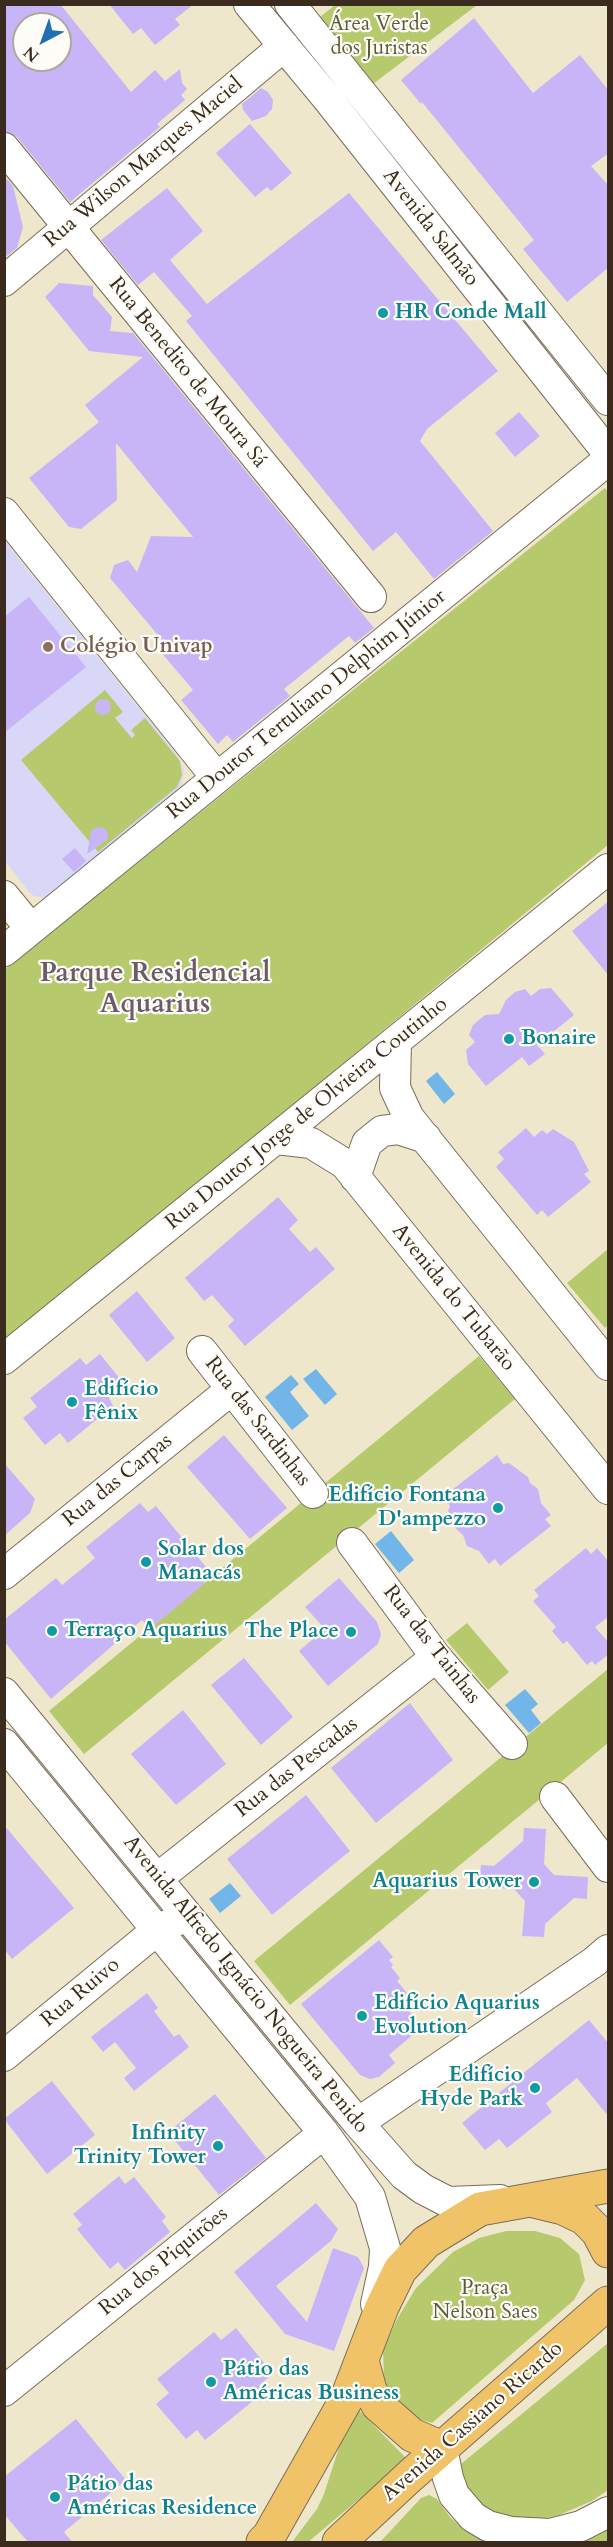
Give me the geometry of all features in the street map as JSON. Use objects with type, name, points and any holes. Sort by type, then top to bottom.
[{"type":"main road","points":[[263,2542],[269,2536],[347,2398],[382,2307],[400,2271],[426,2242],[480,2209],[609,2186]]},
{"type":"main road","points":[[527,2199],[563,2208],[584,2218],[598,2232],[609,2251]]},
{"type":"main road","name":"Avenida Cassiano Ricardo","points":[[339,2542],[605,2301]]},
{"type":"main road","points":[[362,2361],[370,2390],[378,2405],[412,2435],[442,2448]]},
{"type":"street","name":"Avenida Salmão","points":[[249,4],[327,98],[609,453]]},
{"type":"street","name":"Avenida Salmão","points":[[291,4],[609,400]]},
{"type":"street","name":"Rua Wilson Marques Maciel","points":[[4,281],[284,46]]},
{"type":"street","points":[[327,98],[361,93]]},
{"type":"street","name":"Rua Benedito de Moura Sá","points":[[4,148],[371,597]]},
{"type":"street","name":"Rua Doutor Tertuliano Delphim Júnior","points":[[4,951],[609,460]]},
{"type":"street","points":[[4,513],[217,778]]},
{"type":"street","name":"Rua Doutor Jorge de Olvieira Coutinho","points":[[4,1359],[609,869]]},
{"type":"street","points":[[4,896],[32,929]]},
{"type":"street","points":[[396,1041],[395,1088],[409,1118],[609,1365]]},
{"type":"street","points":[[355,1176],[367,1143],[382,1131],[398,1130],[426,1138]]},
{"type":"street","name":"Avenida do Tubarão","points":[[276,1139],[310,1143],[345,1164],[609,1490]]},
{"type":"street","name":"Rua das Sardinhas","points":[[202,1351],[313,1493]]},
{"type":"street","name":"Rua das Carpas","points":[[4,1574],[232,1389]]},
{"type":"street","name":"Rua das Tainhas","points":[[352,1543],[436,1657],[512,1744]]},
{"type":"street","name":"Rua das Pescadas","points":[[158,1878],[436,1657]]},
{"type":"street","name":"Avenida Alfredo Ignácio Nogueira Penido","points":[[4,1693],[313,2069],[404,2175],[423,2189],[448,2202],[527,2199]]},
{"type":"street","name":"Avenida Alfredo Ignácio Nogueira Penido","points":[[4,1744],[324,2133],[370,2197],[385,2248],[384,2267],[362,2361]]},
{"type":"street","points":[[555,1797],[609,1868]]},
{"type":"street","name":"Rua Ruivo","points":[[4,2056],[158,1930],[187,1916]]},
{"type":"street","points":[[358,2123],[609,1950]]},
{"type":"street","points":[[287,2088],[313,2069]]},
{"type":"street","name":"Rua dos Piquirões","points":[[4,2391],[324,2133]]},
{"type":"street","points":[[442,2448],[454,2495],[473,2517],[488,2526],[511,2532],[550,2534],[581,2526],[609,2512]]},
{"type":"shaded area","name":"Colégio Univap","points":[[4,540],[177,755],[184,770],[181,787],[175,794],[46,898],[34,896],[29,892],[5,861]]},
{"type":"green space","name":"Área Verde dos Juristas","points":[[335,5],[477,5],[373,84],[320,17]]},
{"type":"green space","points":[[605,488],[608,492],[608,845],[5,1342],[5,969]]},
{"type":"green space","points":[[105,690],[123,712],[115,718],[132,738],[135,735],[131,730],[145,718],[180,761],[182,775],[177,787],[98,852],[21,760]]},
{"type":"green space","points":[[608,1249],[608,1325],[605,1328],[567,1283]]},
{"type":"green space","points":[[479,1356],[515,1399],[84,1754],[49,1711]]},
{"type":"green space","points":[[467,1623],[509,1672],[488,1690],[446,1640]]},
{"type":"green space","points":[[608,1669],[608,1743],[290,2005],[254,1961]]},
{"type":"green space","name":"Praça Nelson Saes","points":[[506,2231],[535,2231],[560,2238],[579,2254],[585,2280],[574,2300],[432,2423],[415,2418],[396,2405],[384,2379],[383,2350],[397,2319],[416,2288],[453,2252],[479,2238]]},
{"type":"green space","points":[[608,2343],[608,2490],[592,2501],[559,2515],[526,2523],[497,2518],[473,2502],[464,2482],[461,2464]]},
{"type":"green space","points":[[353,2404],[407,2459],[308,2542],[292,2542],[317,2509],[324,2494]]},
{"type":"green space","points":[[429,2495],[437,2499],[450,2517],[464,2530],[491,2542],[380,2542],[421,2498]]},
{"type":"green space","points":[[608,2530],[608,2542],[579,2542],[587,2541]]},
{"type":"water","points":[[437,1072],[455,1094],[444,1104],[426,1081]]},
{"type":"water","points":[[316,1369],[337,1394],[325,1405],[303,1379]]},
{"type":"water","points":[[291,1375],[299,1384],[290,1392],[309,1416],[292,1430],[265,1397]]},
{"type":"water","points":[[391,1531],[414,1560],[399,1573],[375,1544]]},
{"type":"water","points":[[525,1689],[538,1704],[531,1710],[541,1723],[529,1733],[505,1705]]},
{"type":"water","points":[[230,1883],[241,1896],[220,1913],[209,1899]]},
{"type":"building","points":[[4,4],[60,4],[66,12],[12,12],[12,72],[72,72],[72,19],[131,92],[155,70],[165,81],[180,69],[182,83],[187,89],[181,95],[185,100],[157,124],[160,127],[70,202],[17,137],[4,131]]},
{"type":"building","points":[[109,4],[194,4],[175,19],[180,25],[155,45],[141,28],[133,34]]},
{"type":"building","points":[[474,18],[533,93],[580,55],[609,91],[609,153],[591,166],[609,186],[609,267],[567,302],[523,249],[534,240],[422,102],[421,104],[401,80]]},
{"type":"building","points":[[261,88],[268,92],[273,100],[272,109],[266,116],[252,121],[243,110],[242,104]]},
{"type":"building","points":[[250,124],[292,173],[271,191],[267,187],[255,197],[216,153]]},
{"type":"building","points":[[7,179],[13,186],[23,227],[17,248],[4,258],[4,180]]},
{"type":"building","points":[[167,188],[203,231],[170,260],[207,304],[349,193],[498,371],[427,429],[420,441],[493,531],[434,579],[396,532],[373,551],[186,321],[192,316],[154,272],[138,285],[101,240]]},
{"type":"building","points":[[59,283],[93,286],[93,295],[112,317],[110,331],[133,333],[374,628],[355,643],[349,636],[284,689],[290,696],[233,742],[227,735],[218,744],[181,700],[193,690],[160,651],[167,646],[110,578],[114,565],[128,560],[137,572],[151,536],[193,537],[116,443],[117,500],[81,529],[69,527],[29,478],[99,422],[85,405],[143,357],[89,351],[45,297]]},
{"type":"building","points":[[519,412],[540,436],[515,457],[495,433]]},
{"type":"building","points":[[29,597],[86,667],[4,733],[4,617]]},
{"type":"building","points":[[100,699],[106,699],[111,707],[109,713],[100,715],[95,710],[95,704]]},
{"type":"building","points":[[97,827],[104,828],[108,833],[107,840],[87,854],[91,831]]},
{"type":"building","points":[[75,848],[86,861],[74,872],[62,859]]},
{"type":"building","points":[[609,901],[609,976],[572,931]]},
{"type":"building","name":"Bonaire","points":[[551,988],[574,1015],[537,1045],[545,1054],[529,1066],[522,1057],[486,1086],[468,1064],[466,1050],[475,1042],[469,1035],[473,1025],[485,1015],[499,1014],[506,1000],[515,992],[525,989],[531,996],[540,989]]},
{"type":"building","points":[[526,1128],[534,1137],[542,1130],[547,1134],[553,1129],[574,1142],[589,1171],[584,1174],[591,1182],[548,1217],[542,1210],[537,1215],[496,1167],[504,1159],[498,1152]]},
{"type":"building","points":[[278,1197],[298,1220],[289,1229],[310,1252],[316,1247],[335,1269],[245,1346],[228,1326],[234,1320],[212,1295],[204,1301],[185,1278]]},
{"type":"building","points":[[137,1291],[175,1338],[147,1362],[109,1315]]},
{"type":"building","name":"Edifício Fênix","points":[[100,1354],[125,1385],[109,1398],[113,1406],[68,1443],[60,1433],[45,1445],[23,1418],[37,1407],[30,1398],[80,1358],[86,1365]]},
{"type":"building","points":[[224,1435],[287,1508],[250,1539],[187,1467]]},
{"type":"building","name":"Edifício Fontana D'ampezzo","points":[[497,1455],[503,1464],[509,1463],[528,1477],[530,1483],[538,1489],[541,1503],[551,1515],[545,1519],[551,1526],[500,1566],[495,1559],[489,1564],[479,1551],[467,1546],[463,1535],[455,1528],[455,1523],[448,1511],[450,1506],[443,1497]]},
{"type":"building","points":[[4,1463],[35,1499],[30,1513],[4,1536]]},
{"type":"building","points":[[140,1503],[148,1512],[156,1506],[206,1567],[198,1574],[205,1583],[150,1629],[142,1620],[51,1699],[4,1641],[4,1620],[56,1578],[62,1585],[95,1558],[86,1547]]},
{"type":"building","points":[[586,1548],[591,1554],[597,1548],[609,1562],[609,1616],[595,1627],[609,1643],[609,1654],[595,1665],[592,1661],[587,1665],[567,1641],[563,1644],[552,1631],[556,1627],[533,1601],[539,1596],[534,1590]]},
{"type":"building","name":"The Place","points":[[339,1578],[377,1622],[381,1634],[378,1644],[328,1686],[299,1651],[325,1629],[305,1607]]},
{"type":"building","points":[[244,1658],[293,1717],[261,1745],[211,1685]]},
{"type":"building","points":[[410,1703],[453,1760],[376,1823],[331,1768]]},
{"type":"building","points":[[183,1710],[226,1764],[176,1805],[131,1754]]},
{"type":"building","points":[[306,1795],[350,1851],[272,1915],[227,1859]]},
{"type":"building","points":[[4,1825],[74,1908],[12,1959],[4,1949]]},
{"type":"building","name":"Aquarius Tower","points":[[524,1828],[546,1829],[544,1864],[554,1875],[588,1877],[587,1899],[574,1898],[545,1924],[544,1937],[522,1936],[525,1901],[514,1889],[479,1887],[481,1865],[494,1866],[523,1841]]},
{"type":"building","name":"Edifício Aquarius Evolution","points":[[379,1940],[393,1957],[389,1960],[393,1965],[391,1967],[400,1978],[397,1981],[412,1999],[404,2005],[422,2027],[389,2055],[395,2063],[379,2077],[370,2079],[360,2075],[301,2004]]},
{"type":"building","points":[[147,1993],[158,2008],[154,2011],[174,2037],[179,2034],[189,2047],[134,2091],[124,2078],[136,2068],[115,2042],[103,2052],[91,2037]]},
{"type":"building","name":"Edifício Hyde Park","points":[[589,2020],[609,2044],[609,2117],[577,2078],[546,2103],[552,2112],[507,2148],[499,2139],[485,2150],[462,2123]]},
{"type":"building","points":[[52,2081],[95,2135],[47,2174],[4,2119]]},
{"type":"building","name":"Infinity Trinity Tower","points":[[215,2094],[266,2158],[219,2195],[168,2132]]},
{"type":"building","points":[[119,2176],[125,2184],[134,2177],[166,2217],[162,2221],[170,2232],[125,2270],[118,2262],[110,2269],[77,2229],[82,2225],[73,2214]]},
{"type":"building","points":[[316,2203],[338,2229],[331,2241],[276,2286],[307,2322],[333,2248],[358,2257],[364,2268],[334,2351],[285,2334],[234,2272]]},
{"type":"building","name":"Pátio das Américas Business","points":[[236,2328],[273,2374],[259,2385],[264,2392],[205,2440],[197,2430],[186,2439],[156,2404],[169,2393],[157,2379],[214,2332],[221,2340]]},
{"type":"building","name":"Pátio das Américas Residence","points":[[76,2419],[126,2480],[64,2532],[72,2542],[28,2542],[4,2514],[4,2477]]},
{"type":"place","name":"HR Conde Mall","points":[[383,313]]},
{"type":"place","name":"Colégio Univap","points":[[48,647]]},
{"type":"place","name":"Bonaire","points":[[509,1039]]},
{"type":"place","name":"Edifício Fênix","points":[[72,1402]]},
{"type":"place","name":"Edifício Fontana D'ampezzo","points":[[498,1508]]},
{"type":"place","name":"Solar dos Manacás","points":[[146,1562]]},
{"type":"place","name":"Terraço Aquarius","points":[[52,1631]]},
{"type":"place","name":"The Place","points":[[351,1632]]},
{"type":"place","name":"Aquarius Tower","points":[[534,1882]]},
{"type":"place","name":"Edifício Aquarius Evolution","points":[[362,2016]]},
{"type":"place","name":"Edifício Hyde Park","points":[[535,2088]]},
{"type":"place","name":"Infinity Trinity Tower","points":[[218,2146]]},
{"type":"place","name":"Pátio das Américas Business","points":[[211,2382]]},
{"type":"place","name":"Pátio das Américas Residence","points":[[55,2497]]},
{"type":"district","name":"Parque Residencial Aquarius","points":[[155,990]]}]
